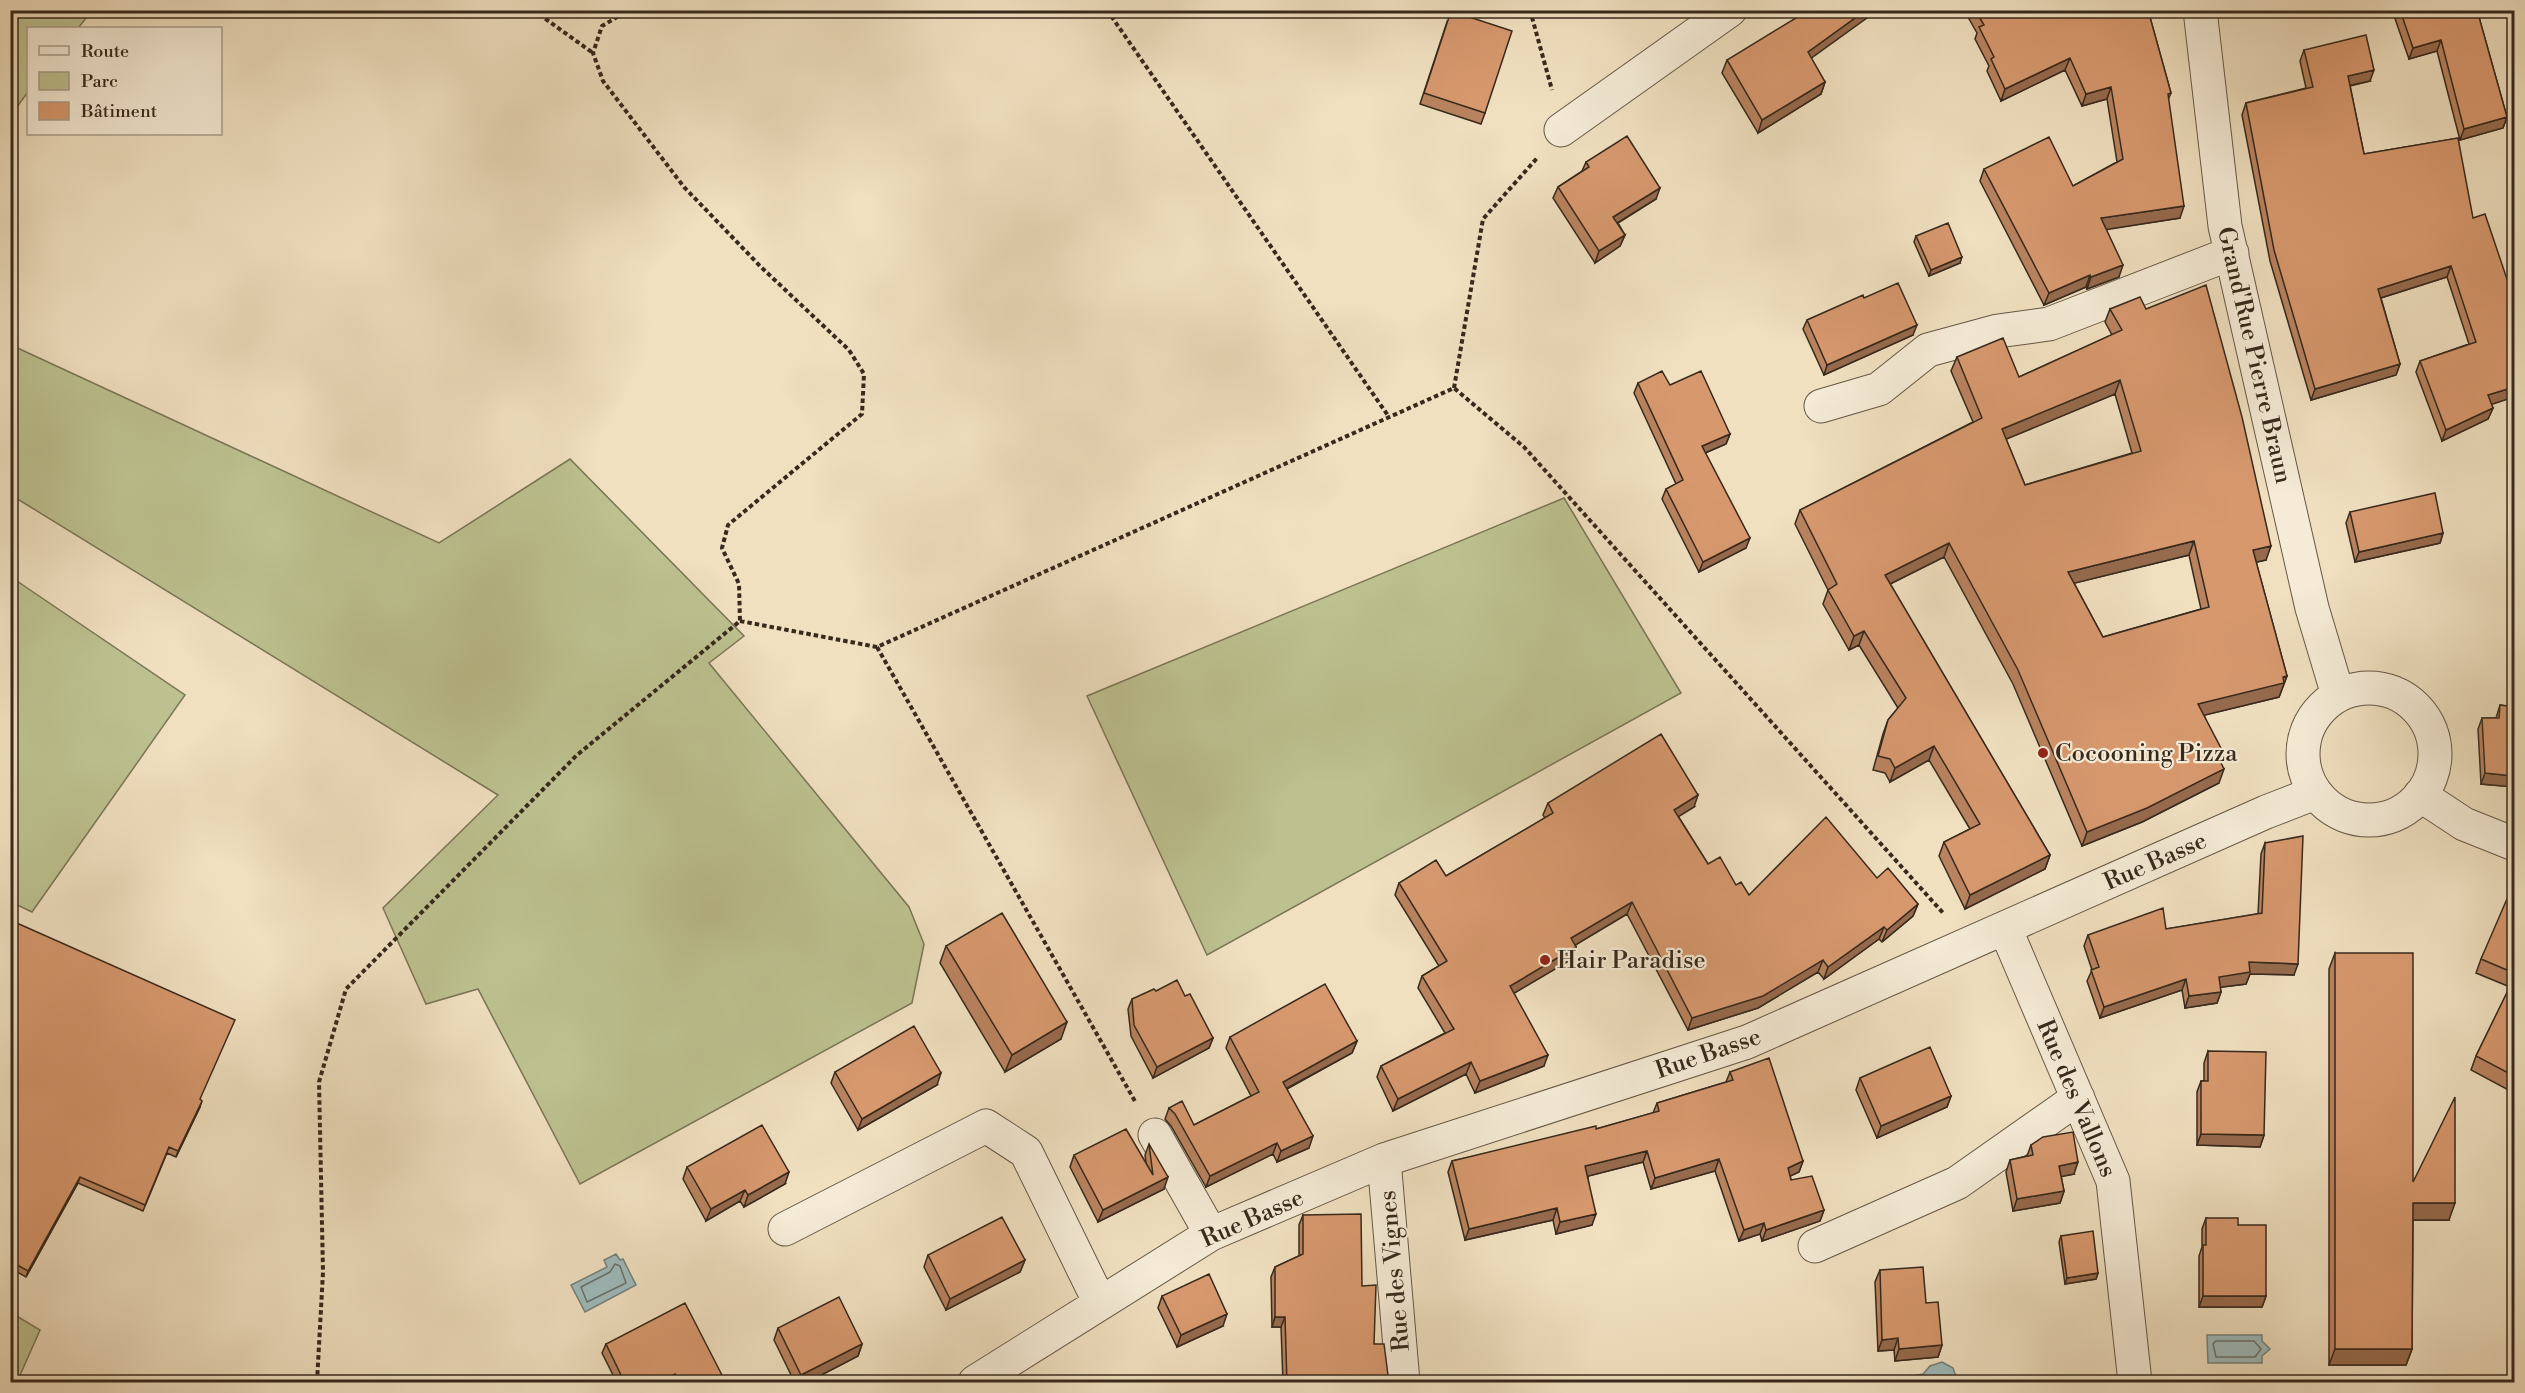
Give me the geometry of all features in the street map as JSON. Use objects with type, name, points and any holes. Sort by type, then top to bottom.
[{"type":"street","points":[[1561,130],[1730,10]]},
{"type":"street","name":"Grand'Rue Pierre Braun","points":[[2200,10],[2225,226],[2312,608],[2338,695]]},
{"type":"street","points":[[1821,406],[1879,389],[1928,350],[1998,331],[2049,324],[2232,253]]},
{"type":"street","points":[[2360,688],[2382,689],[2403,697],[2420,712],[2431,731],[2434,753],[2431,776],[2420,795],[2405,809],[2387,817],[2367,819],[2348,816],[2330,807],[2315,793],[2306,772],[2303,750],[2308,728],[2320,708],[2338,695],[2360,688]]},
{"type":"street","name":"Rue Basse","points":[[976,1382],[1211,1234],[1384,1160],[1747,1042],[2266,812],[2315,793]]},
{"type":"street","points":[[2420,795],[2464,824],[2514,844]]},
{"type":"street","name":"Rue des Vallons","points":[[2005,928],[2113,1181],[2135,1383]]},
{"type":"street","points":[[1815,1246],[1957,1183],[2078,1098]]},
{"type":"street","points":[[785,1229],[986,1126],[1026,1152],[1100,1303]]},
{"type":"street","points":[[1155,1135],[1211,1234]]},
{"type":"street","name":"Rue des Vignes","points":[[1384,1160],[1403,1383]]},
{"type":"path","points":[[533,10],[592,53],[603,81],[684,187],[761,267],[849,350],[864,374],[862,414],[728,525],[722,548],[739,584],[740,621]]},
{"type":"path","points":[[592,53],[602,26],[629,10]]},
{"type":"path","points":[[1107,10],[1389,417]]},
{"type":"path","points":[[1454,388],[1484,219],[1561,130],[1530,10]]},
{"type":"path","points":[[740,621],[877,647],[1454,388]]},
{"type":"path","points":[[1454,388],[1524,447],[1970,943]]},
{"type":"path","points":[[317,1383],[323,1272],[319,1082],[346,989],[577,755],[740,621]]},
{"type":"path","points":[[877,647],[1155,1135]]},
{"type":"green space","points":[[11,10],[92,11],[79,27],[27,27],[27,93],[11,115]]},
{"type":"green space","points":[[11,345],[439,543],[570,459],[744,636],[709,663],[909,907],[924,944],[912,1003],[580,1184],[478,989],[426,1004],[383,908],[498,795],[11,495]]},
{"type":"green space","points":[[1564,498],[1681,693],[1207,955],[1087,696]]},
{"type":"green space","points":[[11,577],[185,695],[32,912],[11,902]]},
{"type":"green space","points":[[10,1312],[40,1330],[17,1382],[11,1382]]},
{"type":"water","points":[[616,1254],[620,1260],[623,1259],[636,1285],[585,1312],[571,1285],[607,1267],[604,1260]]},
{"type":"water","points":[[2207,1335],[2262,1335],[2262,1341],[2270,1349],[2262,1356],[2262,1363],[2208,1363]]},
{"type":"water","points":[[1942,1362],[1953,1368],[1958,1382],[1900,1382],[1906,1377],[1923,1374],[1930,1366]]},
{"type":"building","points":[[1809,10],[1866,10],[1808,52],[1825,82],[1762,120],[1727,60]]},
{"type":"building","points":[[1975,10],[2148,10],[2171,93],[2168,94],[2184,206],[2101,218],[2123,265],[2091,277],[2090,275],[2049,293],[1984,169],[2049,137],[2073,186],[2123,159],[2111,87],[2086,94],[2070,58],[2005,89],[1991,59],[1994,57],[1979,27],[1984,25]]},
{"type":"building","points":[[2400,10],[2477,10],[2507,117],[2464,129],[2441,40],[2413,48]]},
{"type":"building","points":[[1451,11],[1512,31],[1485,113],[1424,93]]},
{"type":"building","points":[[2366,35],[2374,70],[2348,76],[2364,154],[2458,138],[2473,218],[2485,214],[2514,300],[2514,387],[2488,395],[2493,408],[2446,430],[2420,361],[2476,342],[2451,266],[2378,289],[2400,364],[2315,389],[2274,250],[2246,103],[2313,87],[2304,50]]},
{"type":"building","points":[[1627,136],[1660,188],[1613,217],[1625,235],[1599,251],[1558,187],[1589,167],[1586,162]]},
{"type":"building","points":[[1948,223],[1962,257],[1931,270],[1916,236]]},
{"type":"building","points":[[1898,283],[1917,325],[1827,365],[1807,320],[1863,295],[1864,298]]},
{"type":"building","points":[[2206,285],[2242,417],[2271,546],[2253,550],[2287,676],[2283,677],[2284,683],[2198,704],[2223,752],[2217,755],[2224,769],[2147,808],[2087,832],[2018,670],[1949,543],[1885,575],[2050,855],[1970,895],[1944,842],[1980,824],[1934,746],[1895,768],[1890,759],[1878,756],[1888,720],[1906,698],[1864,631],[1854,636],[1828,590],[1837,584],[1800,510],[1982,418],[1957,357],[2003,338],[2019,377],[2122,330],[2110,309],[2140,297],[2146,309]],"holes":[[[2120,380],[2141,451],[2025,485],[2002,429]],[[2194,541],[2209,607],[2103,637],[2068,572]]]},
{"type":"building","points":[[1662,371],[1670,385],[1701,371],[1730,434],[1702,446],[1750,538],[1703,562],[1666,489],[1683,480],[1638,383]]},
{"type":"building","points":[[2435,493],[2443,533],[2359,552],[2350,512]]},
{"type":"building","points":[[2500,705],[2514,707],[2514,776],[2485,773],[2482,718],[2499,718]]},
{"type":"building","points":[[1661,734],[1698,795],[1674,810],[1708,864],[1720,857],[1736,885],[1741,882],[1749,895],[1826,817],[1877,878],[1888,868],[1918,904],[1887,930],[1884,927],[1828,967],[1823,960],[1763,996],[1692,1018],[1632,902],[1571,938],[1576,947],[1510,986],[1548,1055],[1480,1081],[1471,1062],[1398,1099],[1381,1066],[1454,1029],[1422,976],[1447,961],[1399,883],[1436,860],[1446,876],[1553,813],[1548,803]]},
{"type":"building","points":[[2303,836],[2298,964],[2249,962],[2250,972],[2219,977],[2221,992],[2189,996],[2186,979],[2104,1007],[2091,970],[2099,967],[2088,935],[2163,908],[2166,929],[2262,913],[2265,843]]},
{"type":"building","points":[[2510,892],[2514,894],[2514,973],[2481,959]]},
{"type":"building","points":[[1002,913],[1067,1022],[1012,1055],[946,946]]},
{"type":"building","points":[[10,920],[235,1020],[200,1099],[202,1101],[178,1151],[169,1147],[145,1205],[80,1177],[28,1271],[10,1261]]},
{"type":"building","points":[[2335,953],[2413,953],[2413,1182],[2455,1097],[2455,1203],[2413,1203],[2412,1349],[2335,1349]]},
{"type":"building","points":[[2514,978],[2514,1076],[2476,1056]]},
{"type":"building","points":[[1177,980],[1185,996],[1190,994],[1213,1038],[1157,1067],[1134,1025],[1132,999],[1154,989],[1156,991]]},
{"type":"building","points":[[1325,984],[1357,1041],[1283,1082],[1313,1136],[1281,1151],[1277,1143],[1210,1176],[1175,1114],[1169,1108],[1182,1101],[1194,1125],[1259,1092],[1230,1037]]},
{"type":"building","points":[[914,1026],[941,1073],[862,1119],[835,1072]]},
{"type":"building","points":[[1930,1047],[1951,1096],[1881,1126],[1860,1078]]},
{"type":"building","points":[[2208,1051],[2266,1052],[2264,1135],[2201,1134],[2201,1081],[2208,1081]]},
{"type":"building","points":[[1769,1058],[1803,1161],[1788,1168],[1791,1180],[1812,1176],[1824,1210],[1766,1230],[1764,1223],[1744,1230],[1719,1159],[1655,1178],[1647,1151],[1585,1166],[1596,1214],[1560,1222],[1557,1208],[1469,1229],[1452,1161],[1596,1126],[1596,1129],[1659,1111],[1657,1103],[1733,1080],[1730,1072]]},
{"type":"building","points":[[762,1125],[789,1172],[748,1195],[745,1190],[711,1209],[687,1167]]},
{"type":"building","points":[[1126,1129],[1153,1175],[1149,1144],[1168,1177],[1103,1210],[1074,1155]]},
{"type":"building","points":[[2073,1132],[2078,1162],[2059,1166],[2064,1191],[2017,1199],[2010,1160],[2033,1155],[2031,1145],[2043,1137]]},
{"type":"building","points":[[1361,1214],[1362,1286],[1376,1285],[1374,1344],[1384,1344],[1389,1383],[1287,1383],[1285,1317],[1275,1317],[1275,1267],[1303,1254],[1303,1215]]},
{"type":"building","points":[[1002,1217],[1025,1260],[950,1299],[928,1255]]},
{"type":"building","points":[[2206,1218],[2238,1218],[2238,1225],[2266,1225],[2266,1296],[2203,1296],[2203,1245],[2206,1245]]},
{"type":"building","points":[[2093,1231],[2098,1273],[2067,1278],[2061,1236]]},
{"type":"building","points":[[1923,1267],[1926,1303],[1938,1302],[1942,1345],[1899,1349],[1898,1338],[1882,1340],[1880,1270]]},
{"type":"building","points":[[1209,1274],[1227,1314],[1181,1335],[1162,1296]]},
{"type":"building","points":[[839,1297],[862,1344],[801,1375],[778,1328]]},
{"type":"building","points":[[685,1303],[726,1383],[680,1383],[675,1374],[658,1383],[625,1383],[606,1344]]},
{"type":"place","name":"Cocooning Pizza","points":[[2043,753]]},
{"type":"place","name":"Hair Paradise","points":[[1545,960]]}]
